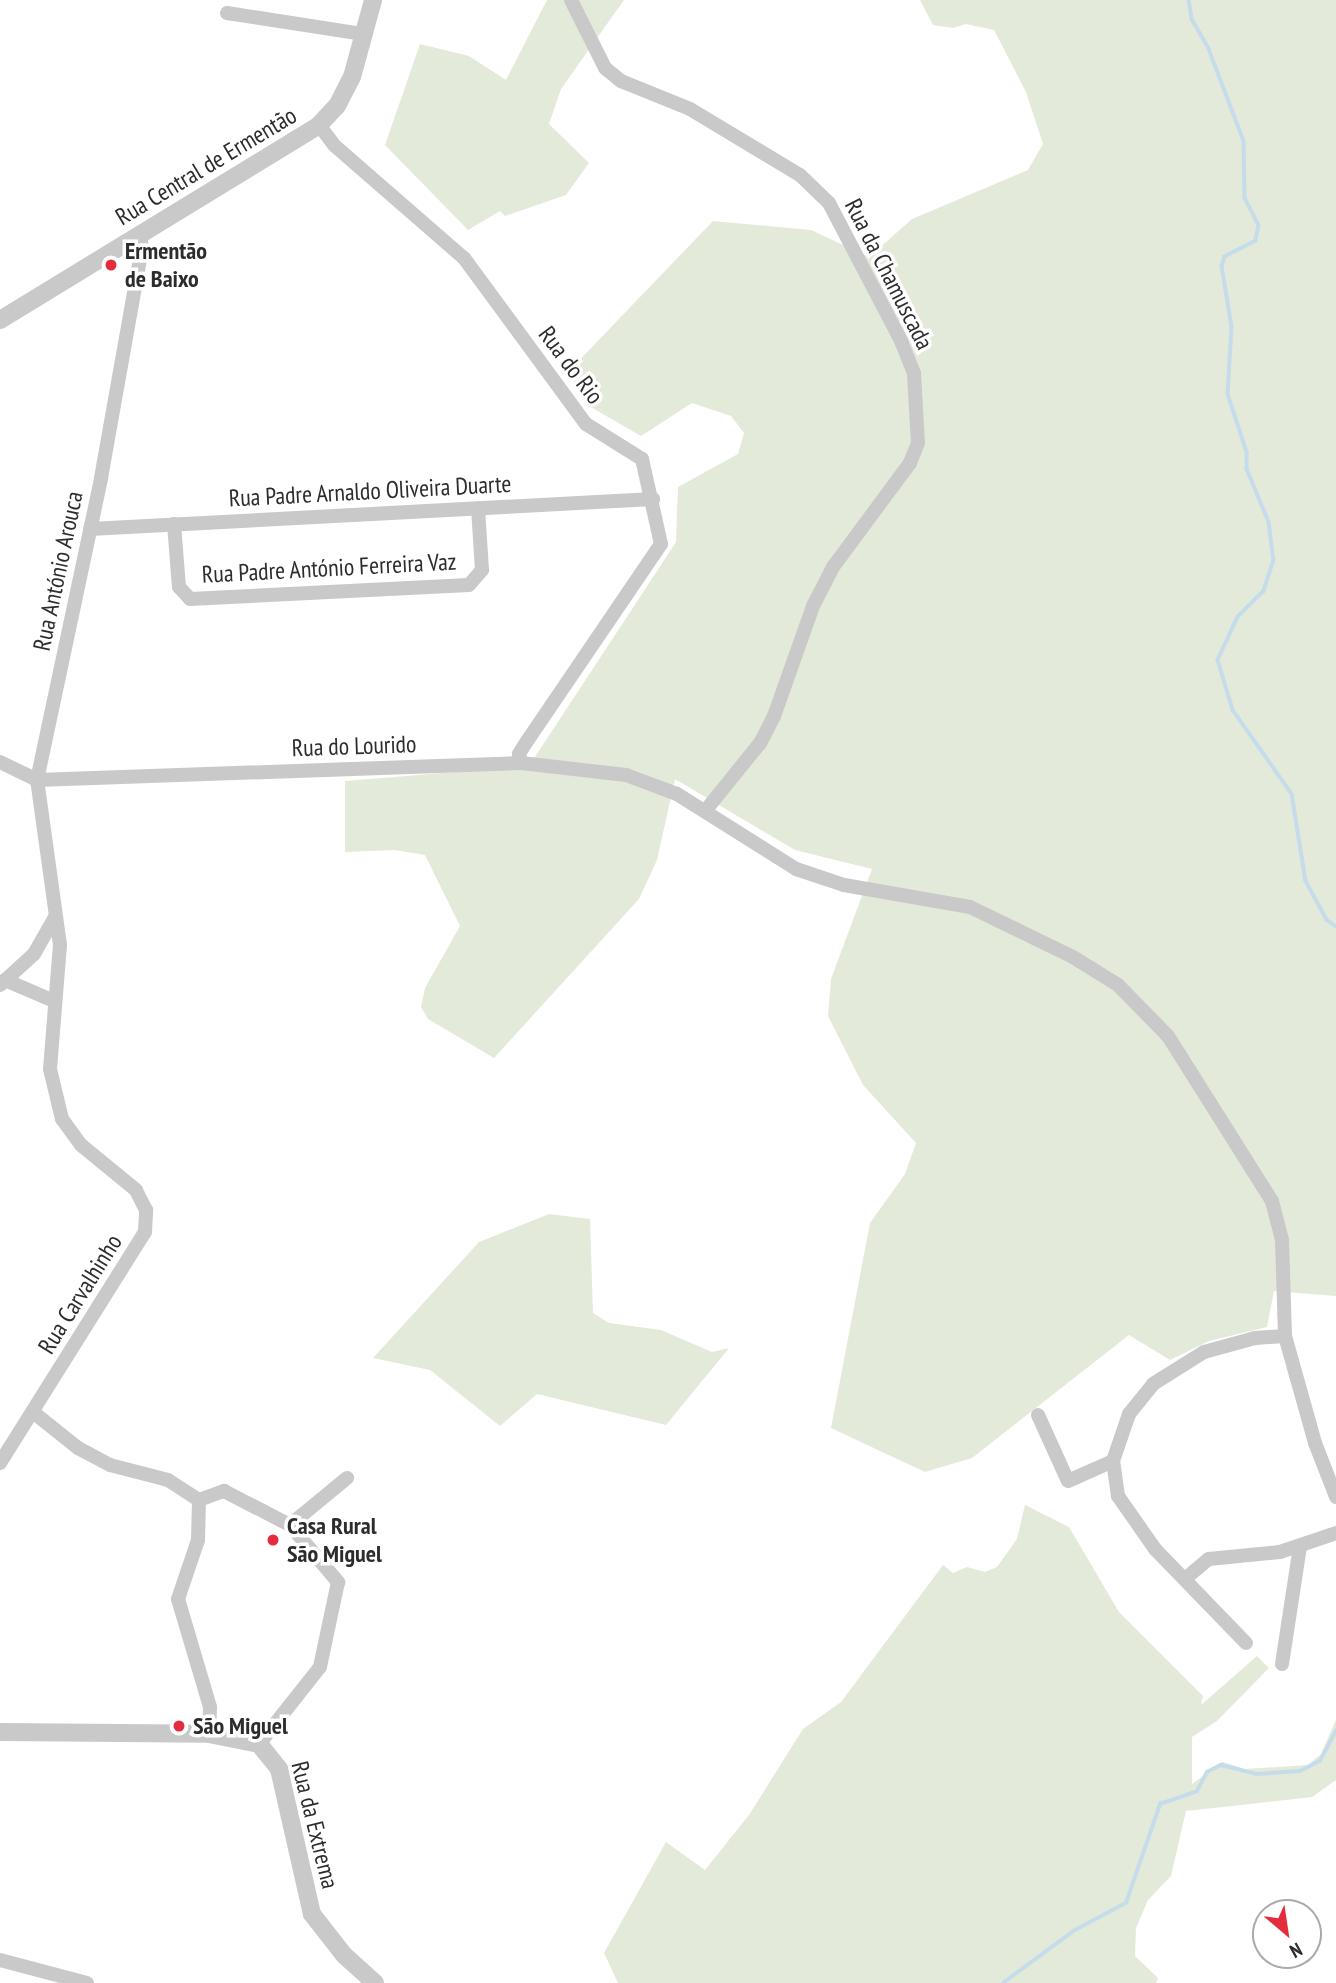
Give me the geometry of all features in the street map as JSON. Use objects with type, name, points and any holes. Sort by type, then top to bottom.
[{"type":"street","name":"Rua Central de Ermentão","points":[[0,320],[319,125],[337,106],[352,77],[373,0]]},
{"type":"street","name":"Rua da Chamuscada","points":[[571,0],[605,68],[621,81],[690,109],[800,175],[829,203],[901,341],[914,374],[918,443],[910,463],[832,567],[813,606],[775,716],[760,743],[706,810]]},
{"type":"street","points":[[227,13],[363,34]]},
{"type":"street","name":"Rua do Rio","points":[[319,125],[335,146],[464,258],[586,424],[642,459],[661,544],[527,741],[519,754],[521,763]]},
{"type":"street","name":"Rua António Arouca","points":[[55,917],[37,780],[90,529],[142,248],[139,235]]},
{"type":"street","name":"Rua Padre Arnaldo Oliveira Duarte","points":[[90,529],[653,499]]},
{"type":"street","name":"Rua Padre António Ferreira Vaz","points":[[174,524],[179,587],[190,598],[469,584],[481,570],[478,508]]},
{"type":"street","name":"Rua do Lourido","points":[[0,762],[37,780],[521,763],[626,775],[706,810],[796,869],[844,885],[970,907],[1050,945],[1118,985],[1145,1010],[1187,1063],[1272,1201],[1282,1240],[1286,1336],[1336,1497]]},
{"type":"street","points":[[54,1002],[3,983],[34,954],[55,917]]},
{"type":"street","name":"Rua Carvalhinho","points":[[0,1463],[145,1232],[146,1210],[136,1190],[80,1145],[62,1119],[50,1069],[60,945],[55,917]]},
{"type":"street","points":[[1246,1643],[1186,1578],[1155,1549],[1118,1496],[1113,1461],[1129,1414],[1153,1384],[1204,1352],[1255,1338],[1286,1336]]},
{"type":"street","points":[[33,1412],[78,1448],[110,1465],[168,1479],[199,1500]]},
{"type":"street","points":[[1038,1415],[1068,1480],[1113,1461]]},
{"type":"street","points":[[290,1525],[347,1479]]},
{"type":"street","points":[[0,1732],[209,1734],[259,1744],[320,1667],[338,1582],[290,1525],[224,1491],[199,1500]]},
{"type":"street","points":[[199,1500],[198,1540],[178,1600],[211,1707],[209,1734]]},
{"type":"street","points":[[1186,1578],[1209,1559],[1300,1546],[1336,1534]]},
{"type":"street","points":[[1282,1664],[1300,1546]]},
{"type":"street","name":"Rua da Extrema","points":[[259,1744],[270,1753],[279,1769],[312,1914],[344,1955],[375,1983]]},
{"type":"street","points":[[0,1960],[86,1983]]},
{"type":"green space","points":[[547,0],[624,0],[561,89],[549,124],[589,163],[566,195],[505,216],[500,211],[468,230],[385,145],[420,44],[469,56],[506,80]]},
{"type":"green space","points":[[920,0],[1336,0],[1336,1296],[1274,1291],[1267,1327],[1209,1341],[1170,1360],[1129,1335],[972,1458],[925,1472],[831,1428],[870,1223],[905,1174],[916,1143],[863,1085],[828,1016],[831,979],[872,869],[795,850],[675,779],[657,860],[639,899],[494,1058],[428,1019],[421,1007],[425,988],[460,926],[425,855],[395,850],[345,852],[345,781],[529,766],[676,542],[678,487],[738,454],[744,433],[731,416],[692,403],[641,436],[589,406],[568,372],[713,221],[811,230],[869,257],[912,219],[1028,170],[1043,144],[1026,92],[994,30],[966,24],[953,28],[933,25]]},
{"type":"green space","points":[[549,1214],[590,1219],[593,1313],[609,1323],[661,1330],[712,1352],[729,1348],[666,1425],[537,1394],[500,1426],[430,1370],[373,1358],[479,1242]]},
{"type":"green space","points":[[1025,1505],[1069,1527],[1119,1612],[1203,1696],[1201,1705],[1257,1656],[1269,1668],[1217,1721],[1192,1737],[1192,1784],[1223,1762],[1245,1769],[1308,1765],[1321,1754],[1336,1720],[1336,1780],[1312,1797],[1186,1811],[1171,1876],[1148,1900],[1136,1928],[1135,1956],[1158,1978],[1156,1983],[618,1983],[604,1953],[666,1842],[705,1870],[749,1815],[803,1729],[841,1702],[943,1565],[953,1573],[967,1567],[985,1572],[997,1567],[1017,1539]]},
{"type":"waterway","points":[[1189,0],[1192,19],[1209,49],[1244,141],[1245,198],[1259,225],[1256,241],[1225,257],[1222,266],[1232,327],[1228,394],[1247,452],[1247,469],[1269,522],[1274,560],[1264,591],[1238,617],[1218,660],[1233,710],[1292,794],[1306,881],[1327,920],[1336,926]]},
{"type":"waterway","points":[[1003,1983],[1075,1930],[1126,1903],[1160,1804],[1197,1791],[1207,1772],[1221,1765],[1256,1774],[1300,1771],[1320,1761],[1336,1731]]},
{"type":"place","name":"Ermentão de Baixo","points":[[111,265]]},
{"type":"place","name":"Casa Rural São Miguel","points":[[273,1540]]},
{"type":"place","name":"São Miguel","points":[[179,1726]]}]
